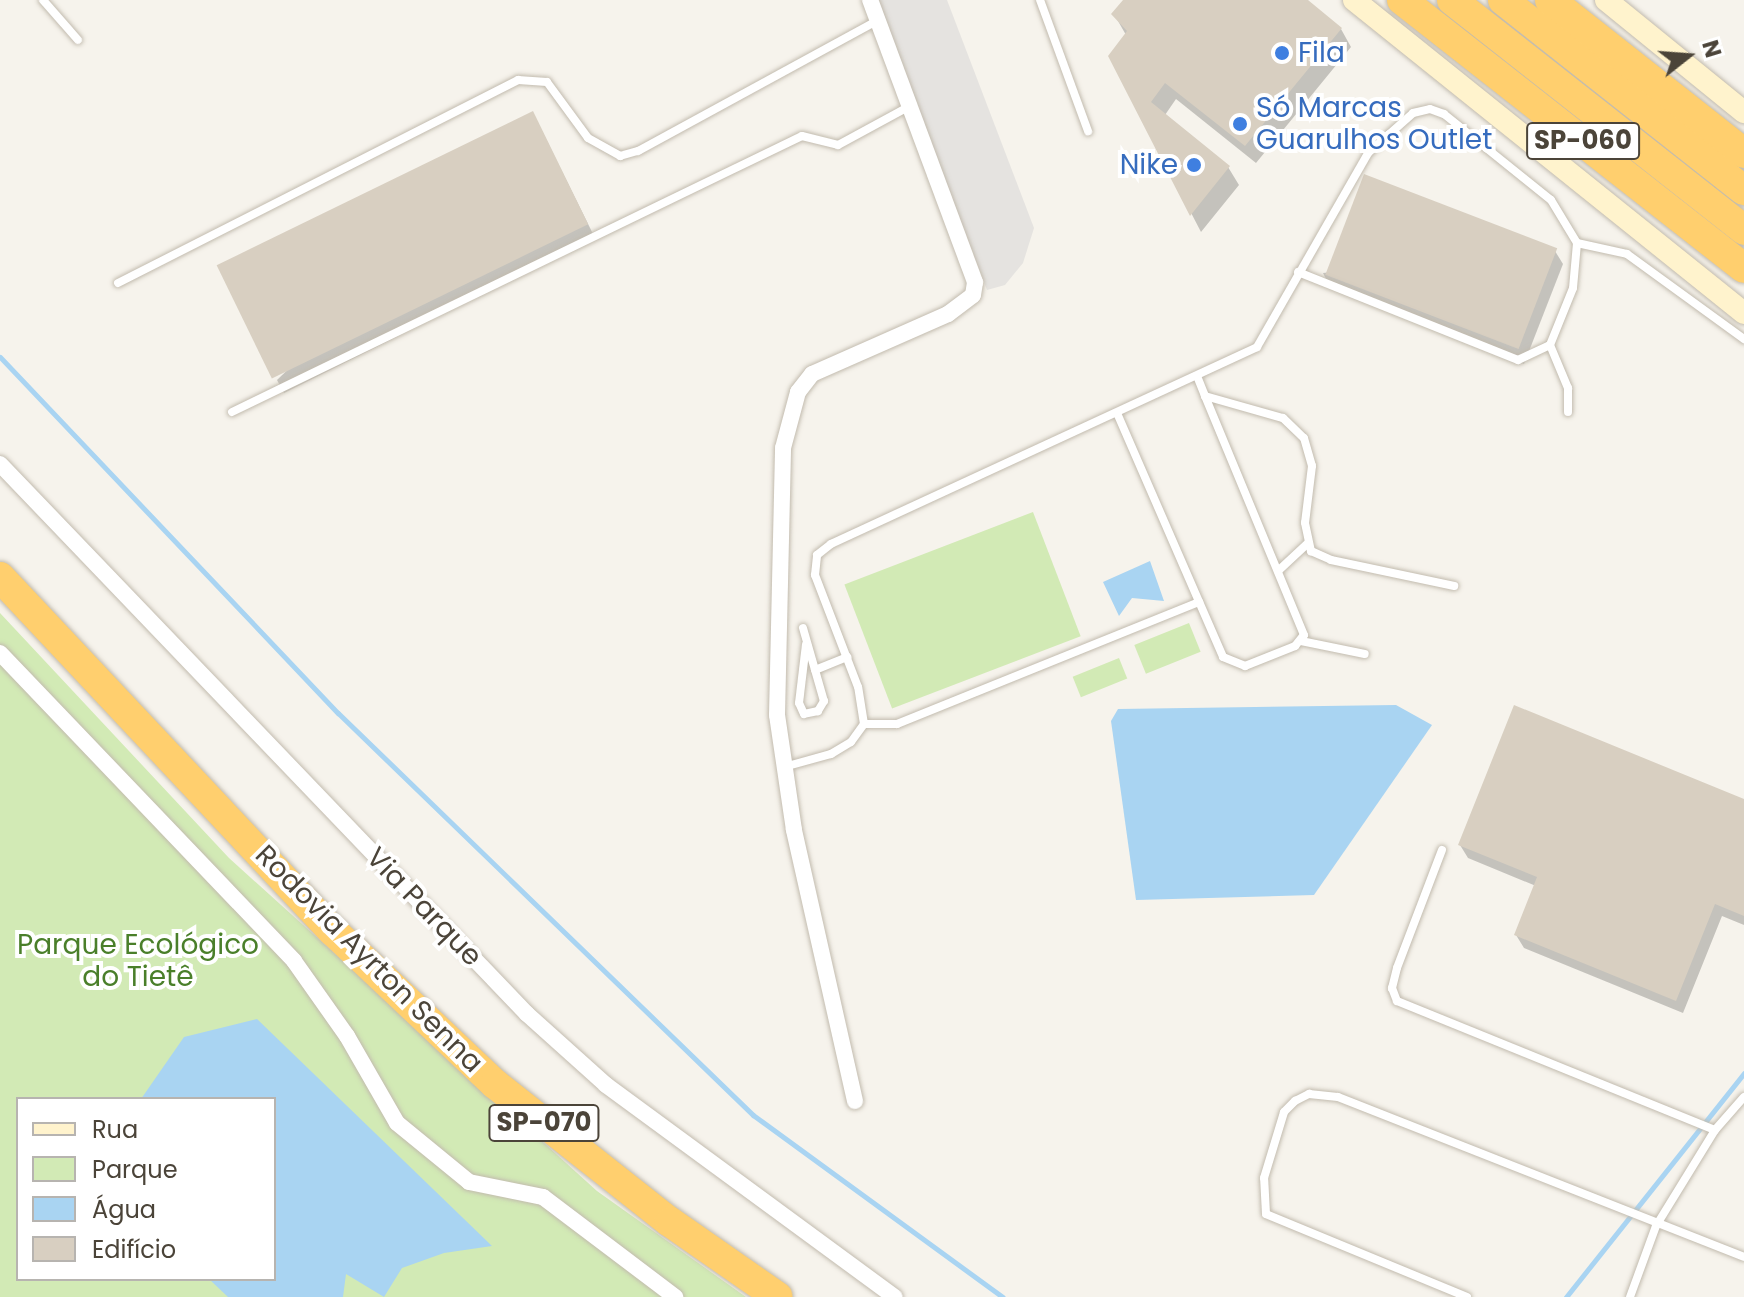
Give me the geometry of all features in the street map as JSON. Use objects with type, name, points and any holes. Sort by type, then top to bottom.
[{"type":"highway","name":"SP-060","points":[[1402,0],[1744,268]]},
{"type":"highway","name":"SP-060","points":[[1452,0],[1744,230]]},
{"type":"highway","name":"SP-060","points":[[1503,0],[1744,190]]},
{"type":"highway","name":"SP-060","points":[[1550,0],[1744,153]]},
{"type":"highway","name":"Rodovia Ayrton Senna","points":[[0,577],[333,931],[495,1084],[670,1222],[778,1297]]},
{"type":"main road","points":[[1354,0],[1744,313]]},
{"type":"main road","points":[[1606,0],[1744,112]]},
{"type":"street","points":[[855,1101],[784,767],[777,715],[783,448],[798,392],[829,362],[948,314],[973,295],[975,282],[870,0]]},
{"type":"street","name":"Via Parque","points":[[0,464],[527,1014],[606,1085],[895,1297]]},
{"type":"street","points":[[0,653],[294,961],[341,1027],[397,1123],[469,1182],[543,1197],[675,1297]]},
{"type":"lane","points":[[43,0],[78,40]]},
{"type":"lane","points":[[1040,0],[1088,131]]},
{"type":"lane","points":[[118,283],[518,80],[547,82],[588,138],[620,156],[638,151],[878,20]]},
{"type":"lane","points":[[232,412],[802,136],[838,145],[910,105]]},
{"type":"lane","points":[[784,767],[831,754],[851,742],[864,724],[864,706],[815,575],[815,559],[823,549],[1257,347],[1298,272],[1368,153],[1421,109],[1444,114],[1514,167],[1551,200],[1577,243],[1573,288],[1550,345],[1518,360],[1298,272]]},
{"type":"lane","points":[[1577,243],[1627,254],[1744,339]]},
{"type":"lane","points":[[1550,345],[1568,388],[1568,412]]},
{"type":"lane","points":[[1197,376],[1302,627],[1301,641]]},
{"type":"lane","points":[[1205,396],[1283,418],[1304,438],[1312,466],[1307,544],[1278,571]]},
{"type":"lane","points":[[1117,413],[1223,657],[1236,667],[1301,641],[1365,654]]},
{"type":"lane","points":[[1307,544],[1331,560],[1454,586]]},
{"type":"lane","points":[[864,724],[897,724],[1199,602]]},
{"type":"lane","points":[[803,628],[824,701],[818,711],[804,714],[799,703],[806,644]]},
{"type":"lane","points":[[815,670],[847,657]]},
{"type":"lane","points":[[1442,850],[1397,968],[1392,988],[1397,1001],[1715,1130]]},
{"type":"lane","points":[[1467,1297],[1266,1214],[1264,1178],[1284,1112],[1295,1101],[1309,1094],[1338,1097],[1656,1226],[1744,1257]]},
{"type":"lane","points":[[1630,1297],[1656,1226],[1715,1130],[1744,1097]]},
{"type":"green space","points":[[1033,512],[1081,636],[892,709],[844,584]]},
{"type":"green space","name":"Parque Ecológico do Tietê","points":[[0,613],[229,858],[597,1191],[746,1297],[0,1297]]},
{"type":"green space","points":[[1189,623],[1201,652],[1146,674],[1134,645]]},
{"type":"green space","points":[[1119,658],[1127,678],[1081,697],[1073,677]]},
{"type":"shaded area","points":[[877,0],[947,0],[1034,228],[1023,263],[1005,285],[987,290]]},
{"type":"water","points":[[1150,561],[1164,601],[1132,598],[1119,616],[1103,582]]},
{"type":"water","points":[[1396,705],[1432,725],[1314,895],[1136,900],[1111,721],[1118,709]]},
{"type":"water","points":[[257,1019],[492,1246],[444,1253],[402,1268],[384,1297],[346,1274],[343,1297],[228,1297],[211,1281],[276,1281],[276,1097],[142,1097],[184,1037]]},
{"type":"building","name":"Só Marcas Guarulhos Outlet","points":[[1123,0],[1308,0],[1342,28],[1245,146],[1165,83],[1151,102],[1230,166],[1190,216],[1108,56],[1127,31],[1111,14]]},
{"type":"building","points":[[533,111],[588,224],[272,379],[217,265]]},
{"type":"building","points":[[1364,174],[1557,248],[1519,349],[1325,275]]},
{"type":"building","points":[[1514,705],[1744,799],[1744,916],[1715,904],[1676,1001],[1514,935],[1537,877],[1458,845]]},
{"type":"waterway","points":[[0,357],[338,713],[753,1115],[1003,1297]]},
{"type":"waterway","points":[[1566,1297],[1744,1073]]},
{"type":"place","name":"Fila","points":[[1282,53]]},
{"type":"place","name":"Só Marcas Guarulhos Outlet","points":[[1240,124]]},
{"type":"place","name":"Nike","points":[[1194,165]]}]
